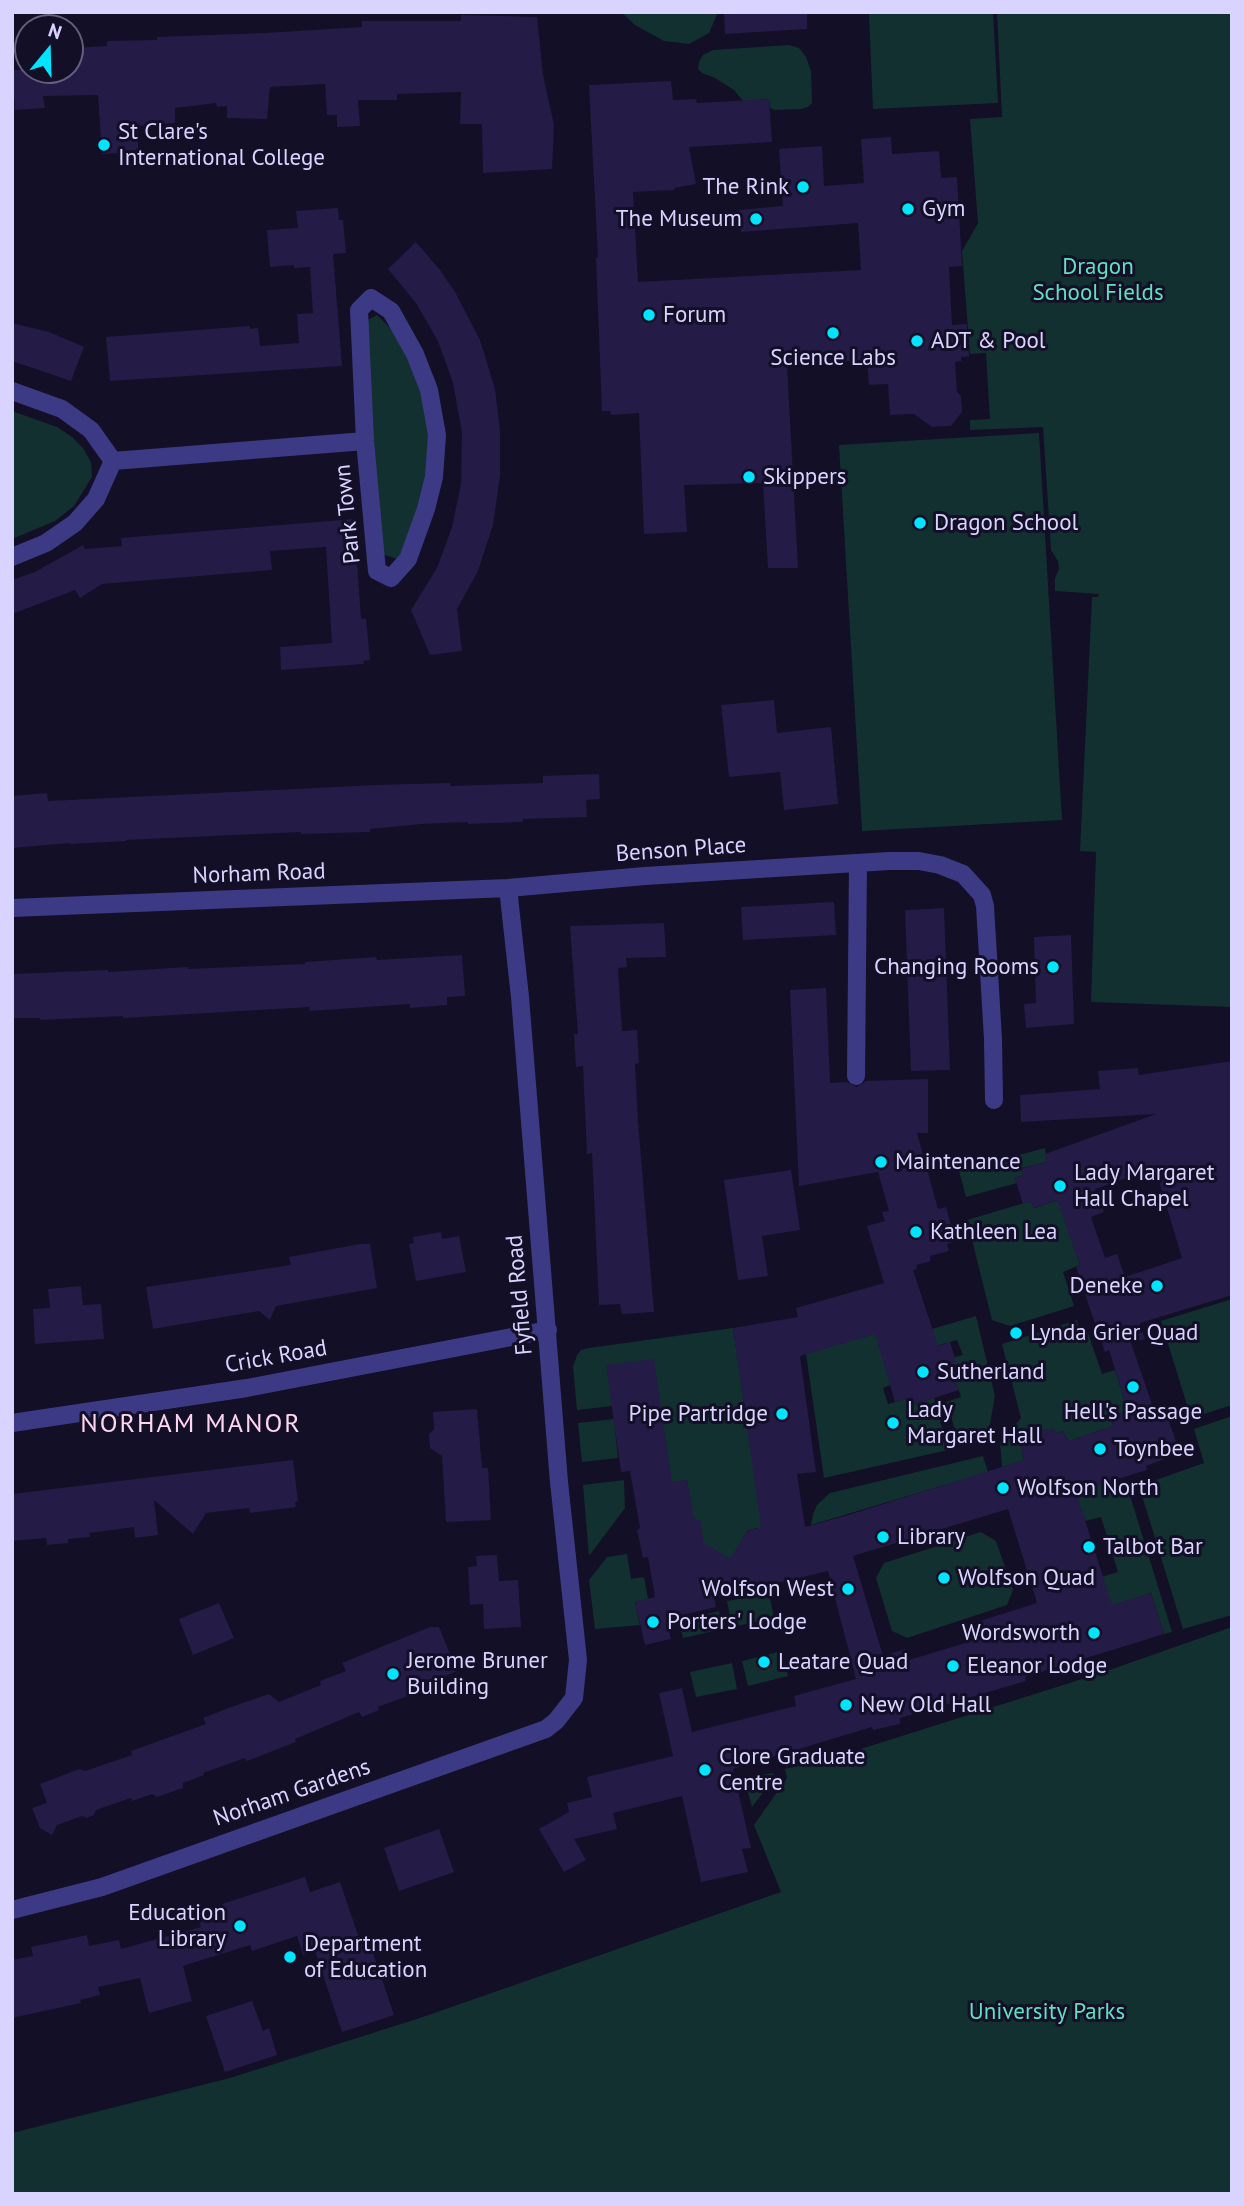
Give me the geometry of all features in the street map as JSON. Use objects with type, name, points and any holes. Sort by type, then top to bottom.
[{"type":"street","name":"Park Town","points":[[371,298],[391,311],[415,354],[429,390],[437,435],[434,477],[426,509],[408,559],[391,578],[377,571],[365,440],[359,310],[371,298]]},
{"type":"street","points":[[12,391],[62,409],[91,430],[113,461],[96,499],[75,523],[46,543],[12,557]]},
{"type":"street","name":"Park Town","points":[[113,461],[365,440]]},
{"type":"street","name":"Benson Place","points":[[508,888],[645,876],[909,861],[940,865],[963,874],[982,895],[985,906],[994,1100]]},
{"type":"street","points":[[856,1076],[858,864]]},
{"type":"street","name":"Norham Road","points":[[12,908],[508,888]]},
{"type":"street","name":"Fyfield Road","points":[[508,888],[520,997],[559,1482],[578,1660],[574,1698]]},
{"type":"street","name":"Crick Road","points":[[12,1423],[247,1388],[548,1330]]},
{"type":"street","name":"Norham Gardens","points":[[12,1910],[102,1886],[546,1729],[574,1698]]},
{"type":"green space","points":[[621,12],[718,12],[709,33],[689,44],[664,41],[635,25]]},
{"type":"green space","points":[[993,12],[998,103],[873,109],[869,14]]},
{"type":"green space","name":"Dragon School Fields","points":[[997,12],[1232,12],[1232,1007],[1091,1002],[1096,852],[1080,851],[1092,597],[1098,597],[1099,594],[1055,591],[1055,578],[1059,569],[1058,561],[1051,550],[1043,427],[970,430],[970,420],[990,419],[986,353],[970,354],[962,251],[978,223],[970,119],[1002,117]]},
{"type":"green space","points":[[789,45],[799,48],[811,71],[812,103],[801,109],[775,110],[770,108],[769,99],[743,101],[734,90],[698,69],[703,55],[713,50]]},
{"type":"green space","points":[[377,315],[399,337],[414,361],[430,431],[426,484],[403,556],[397,559],[382,554],[364,322]]},
{"type":"green space","points":[[12,411],[57,427],[72,437],[83,448],[91,462],[92,477],[74,506],[55,521],[12,539]]},
{"type":"green space","points":[[1039,433],[1062,820],[862,831],[839,445]]},
{"type":"green space","points":[[1045,1148],[1047,1162],[1022,1168],[1023,1175],[1015,1178],[1017,1183],[966,1197],[959,1171]]},
{"type":"green space","points":[[1058,1200],[1080,1265],[1063,1272],[1074,1306],[1010,1326],[992,1320],[967,1220],[1031,1201],[1034,1208]]},
{"type":"green space","points":[[1232,1299],[1232,1405],[1191,1418],[1161,1321]]},
{"type":"green space","points":[[976,1316],[995,1396],[986,1434],[976,1443],[964,1442],[955,1429],[946,1402],[961,1397],[955,1379],[955,1357],[963,1355],[957,1340],[936,1346],[932,1329]]},
{"type":"green space","points":[[1077,1320],[1080,1330],[1087,1330],[1102,1374],[1115,1370],[1128,1411],[1111,1416],[1113,1426],[1069,1441],[1063,1431],[1057,1433],[1052,1429],[1042,1429],[1035,1440],[1021,1445],[1024,1460],[1002,1467],[1000,1442],[1021,1418],[1002,1344]]},
{"type":"green space","points":[[733,1328],[764,1533],[756,1528],[747,1531],[742,1540],[747,1559],[701,1571],[687,1480],[671,1483],[612,1406],[577,1410],[573,1367],[581,1350],[589,1348]]},
{"type":"green space","points":[[893,1328],[890,1385],[883,1388],[888,1404],[906,1399],[909,1406],[934,1398],[948,1450],[824,1478],[806,1354]]},
{"type":"green space","points":[[1232,1416],[1232,1615],[1183,1629],[1139,1486],[1204,1463],[1194,1429]]},
{"type":"green space","points":[[614,1419],[618,1458],[582,1462],[578,1423]]},
{"type":"green space","points":[[983,1456],[988,1472],[811,1525],[817,1505],[830,1493]]},
{"type":"green space","points":[[1117,1479],[1120,1491],[1128,1489],[1172,1632],[1164,1634],[1151,1593],[1104,1608],[1095,1579],[1118,1572],[1101,1517],[1085,1521],[1084,1516],[1060,1492]]},
{"type":"green space","points":[[624,1480],[625,1508],[589,1556],[583,1485]]},
{"type":"green space","points":[[981,1532],[996,1541],[1013,1590],[1007,1605],[907,1638],[892,1631],[876,1578],[884,1563]]},
{"type":"green space","points":[[627,1554],[631,1579],[644,1577],[648,1599],[635,1602],[640,1625],[595,1629],[589,1580],[607,1557]]},
{"type":"green space","points":[[769,1593],[774,1618],[732,1627],[727,1601]]},
{"type":"green space","points":[[719,1611],[723,1629],[683,1638],[679,1621]]},
{"type":"green space","name":"University Parks","points":[[1232,1627],[1232,2194],[12,2194],[12,2133],[230,2078],[417,2019],[781,1892],[754,1825],[787,1778],[785,1769],[829,1759],[1098,1674]]},
{"type":"green space","points":[[782,1651],[788,1676],[748,1686],[742,1661]]},
{"type":"green space","points":[[732,1663],[737,1689],[696,1697],[690,1672]]},
{"type":"green space","points":[[773,1773],[774,1778],[752,1807],[744,1778]]},
{"type":"building","points":[[724,12],[807,12],[807,29],[725,34]]},
{"type":"building","points":[[461,15],[537,17],[543,75],[554,125],[552,169],[483,173],[482,124],[460,124],[461,92],[397,94],[397,100],[358,100],[360,126],[337,127],[337,115],[327,115],[325,84],[270,87],[267,119],[227,118],[227,106],[217,107],[216,103],[175,108],[175,123],[138,126],[138,152],[102,154],[98,95],[43,96],[45,108],[15,110],[12,70],[14,84],[84,84],[84,47],[107,46],[107,41],[362,27],[362,21],[461,21]]},
{"type":"building","points":[[671,81],[673,100],[696,99],[697,103],[769,99],[772,142],[689,147],[696,184],[674,188],[675,190],[633,192],[638,282],[861,270],[858,223],[741,232],[739,210],[783,206],[779,149],[822,146],[824,186],[864,183],[861,139],[891,137],[892,154],[939,151],[941,178],[957,177],[962,266],[949,267],[952,325],[967,324],[969,356],[961,357],[961,361],[955,362],[957,392],[961,396],[962,412],[951,426],[932,427],[914,414],[890,415],[888,384],[869,385],[867,360],[787,365],[798,568],[768,568],[763,483],[684,485],[687,532],[644,534],[639,413],[611,415],[610,411],[602,411],[598,257],[589,85]]},
{"type":"building","points":[[338,208],[339,220],[343,220],[346,253],[333,254],[342,366],[110,381],[106,337],[250,326],[250,329],[258,328],[260,346],[299,343],[297,314],[313,313],[310,267],[270,267],[267,230],[298,228],[296,211]]},
{"type":"building","points":[[416,242],[455,292],[480,340],[495,389],[500,430],[500,476],[493,525],[478,571],[457,609],[462,651],[430,655],[411,610],[437,568],[452,527],[461,484],[462,433],[453,383],[438,341],[416,303],[388,269]]},
{"type":"building","points":[[12,323],[49,332],[84,347],[71,381],[12,361]]},
{"type":"building","points":[[354,519],[361,619],[366,619],[370,660],[363,661],[364,664],[281,670],[280,647],[332,643],[326,547],[270,551],[272,570],[102,584],[80,598],[75,590],[12,614],[12,580],[35,572],[83,545],[85,549],[122,546],[121,538]]},
{"type":"building","points":[[774,700],[777,733],[831,727],[838,804],[784,810],[780,772],[729,777],[721,705]]},
{"type":"building","points":[[599,774],[600,799],[586,800],[587,817],[523,819],[523,822],[421,824],[370,829],[370,832],[301,832],[12,848],[12,796],[47,793],[48,801],[377,785],[543,783],[543,776]]},
{"type":"building","points":[[834,902],[836,935],[743,940],[741,907]]},
{"type":"building","points":[[944,908],[950,1070],[911,1071],[905,910]]},
{"type":"building","points":[[664,923],[666,957],[626,958],[627,967],[618,968],[622,1031],[637,1030],[639,1063],[635,1064],[638,1122],[654,1312],[622,1314],[620,1304],[599,1305],[592,1153],[587,1154],[583,1066],[576,1067],[574,1034],[578,1034],[570,926]]},
{"type":"building","name":"Changing Rooms","points":[[1071,935],[1074,1024],[1026,1028],[1024,1004],[1036,1003],[1034,937]]},
{"type":"building","points":[[462,955],[465,996],[447,997],[447,1005],[410,1008],[410,1004],[310,1011],[309,1007],[123,1018],[12,1018],[12,974],[188,969],[305,964],[376,957],[377,960]]},
{"type":"building","points":[[826,988],[830,1083],[847,1082],[857,1087],[866,1081],[928,1079],[928,1133],[917,1133],[938,1209],[946,1207],[955,1241],[947,1244],[949,1251],[930,1256],[931,1261],[916,1265],[917,1269],[913,1270],[938,1346],[950,1342],[961,1377],[955,1379],[959,1390],[909,1406],[906,1399],[895,1402],[875,1334],[800,1356],[816,1472],[797,1474],[805,1527],[1024,1460],[1021,1445],[1035,1440],[1042,1429],[1052,1429],[1057,1433],[1063,1431],[1069,1441],[1113,1426],[1111,1416],[1128,1411],[1109,1350],[1105,1352],[1092,1315],[1076,1267],[1080,1265],[1057,1200],[1033,1208],[1031,1201],[1023,1204],[1015,1178],[1023,1175],[1022,1168],[1047,1162],[1045,1154],[1156,1114],[1021,1122],[1020,1095],[1100,1089],[1098,1071],[1138,1068],[1139,1075],[1232,1061],[1232,1295],[1140,1323],[1145,1339],[1131,1343],[1155,1413],[1165,1410],[1180,1453],[1146,1466],[1147,1470],[1076,1492],[1112,1605],[1151,1593],[1164,1634],[1025,1677],[1026,1681],[900,1718],[900,1724],[873,1730],[872,1727],[733,1769],[751,1848],[742,1849],[748,1872],[701,1882],[682,1796],[613,1813],[617,1829],[574,1839],[586,1860],[564,1872],[539,1829],[569,1812],[567,1803],[592,1797],[587,1777],[673,1756],[659,1693],[682,1688],[692,1732],[796,1706],[794,1696],[856,1679],[828,1571],[714,1598],[716,1607],[666,1619],[671,1639],[645,1645],[635,1602],[655,1597],[648,1557],[643,1558],[637,1530],[640,1528],[630,1471],[621,1472],[606,1365],[654,1359],[672,1482],[687,1480],[694,1518],[701,1521],[703,1542],[730,1559],[747,1531],[761,1527],[733,1328],[798,1317],[796,1308],[884,1283],[867,1226],[885,1221],[882,1212],[889,1211],[878,1172],[799,1186],[790,990]],"holes":[[[1155,1168],[1182,1258],[1125,1277],[1117,1254],[1105,1258],[1091,1217],[1104,1212],[1095,1189]],[[1008,1509],[1037,1603],[980,1621],[985,1637],[909,1660],[905,1649],[883,1656],[853,1556]]]},
{"type":"building","points":[[791,1170],[800,1230],[762,1236],[768,1276],[738,1280],[724,1180]]},
{"type":"building","points":[[441,1232],[442,1239],[459,1236],[466,1272],[416,1281],[409,1244],[414,1243],[413,1237]]},
{"type":"building","points":[[370,1244],[377,1288],[276,1306],[270,1320],[259,1311],[153,1329],[146,1287],[291,1265],[289,1257]]},
{"type":"building","points":[[81,1286],[83,1305],[101,1304],[104,1339],[35,1344],[33,1309],[50,1308],[48,1289]]},
{"type":"building","points":[[477,1409],[482,1468],[488,1468],[491,1520],[446,1522],[442,1456],[430,1448],[429,1434],[434,1429],[433,1412]]},
{"type":"building","points":[[293,1460],[298,1501],[295,1502],[296,1507],[250,1513],[249,1508],[206,1513],[193,1534],[154,1500],[158,1535],[135,1538],[134,1527],[89,1533],[90,1537],[68,1539],[68,1543],[47,1545],[46,1538],[12,1541],[12,1494]]},
{"type":"building","points":[[497,1555],[499,1581],[518,1580],[521,1627],[484,1629],[483,1604],[470,1605],[468,1567],[477,1566],[476,1556]]},
{"type":"building","points":[[219,1603],[234,1638],[193,1655],[179,1619]]},
{"type":"building","points":[[430,1627],[439,1627],[457,1671],[436,1680],[438,1685],[378,1707],[379,1710],[362,1717],[359,1712],[295,1739],[296,1742],[247,1761],[245,1758],[203,1773],[204,1775],[183,1783],[183,1788],[157,1797],[152,1794],[132,1801],[131,1798],[96,1810],[94,1815],[87,1818],[82,1816],[57,1825],[52,1835],[40,1828],[32,1808],[47,1803],[40,1784],[79,1769],[85,1771],[132,1755],[131,1751],[206,1724],[203,1718],[234,1706],[269,1694],[279,1702],[321,1685],[320,1681],[346,1671],[342,1663]]},
{"type":"building","points":[[439,1829],[454,1872],[399,1891],[384,1848]]},
{"type":"building","points":[[305,1877],[310,1892],[340,1882],[361,1944],[369,1941],[394,2015],[342,2032],[315,1951],[303,1955],[297,1936],[252,1951],[250,1945],[183,1966],[192,2001],[149,2013],[140,1978],[98,1987],[100,1995],[80,2000],[81,2003],[12,2018],[12,1960],[33,1956],[31,1947],[87,1935],[89,1946],[119,1940],[121,1949],[201,1927],[199,1921],[224,1912],[222,1904]]},
{"type":"building","points":[[252,2001],[263,2031],[269,2028],[277,2055],[225,2072],[206,2016]]},
{"type":"place","name":"St Clare's International College","points":[[104,145]]},
{"type":"place","name":"The Rink","points":[[803,187]]},
{"type":"place","name":"Gym","points":[[908,209]]},
{"type":"place","name":"The Museum","points":[[756,219]]},
{"type":"place","name":"Forum","points":[[649,315]]},
{"type":"place","name":"Science Labs","points":[[833,333]]},
{"type":"place","name":"ADT & Pool","points":[[917,341]]},
{"type":"place","name":"Skippers","points":[[749,477]]},
{"type":"place","name":"Dragon School","points":[[920,523]]},
{"type":"place","name":"Changing Rooms","points":[[1053,967]]},
{"type":"place","name":"Maintenance","points":[[881,1162]]},
{"type":"place","name":"Lady Margaret Hall Chapel","points":[[1060,1186]]},
{"type":"place","name":"Kathleen Lea","points":[[916,1232]]},
{"type":"place","name":"Deneke","points":[[1157,1286]]},
{"type":"place","name":"Lynda Grier Quad","points":[[1016,1333]]},
{"type":"place","name":"Sutherland","points":[[923,1372]]},
{"type":"place","name":"Hell's Passage","points":[[1133,1387]]},
{"type":"place","name":"Pipe Partridge","points":[[782,1414]]},
{"type":"place","name":"Lady Margaret Hall","points":[[893,1423]]},
{"type":"place","name":"Toynbee","points":[[1100,1449]]},
{"type":"place","name":"Wolfson North","points":[[1003,1488]]},
{"type":"place","name":"Library","points":[[883,1537]]},
{"type":"place","name":"Talbot Bar","points":[[1089,1547]]},
{"type":"place","name":"Wolfson Quad","points":[[944,1578]]},
{"type":"place","name":"Wolfson West","points":[[848,1589]]},
{"type":"place","name":"Porters' Lodge","points":[[653,1622]]},
{"type":"place","name":"Wordsworth","points":[[1094,1633]]},
{"type":"place","name":"Leatare Quad","points":[[764,1662]]},
{"type":"place","name":"Eleanor Lodge","points":[[953,1666]]},
{"type":"place","name":"Jerome Bruner Building","points":[[393,1674]]},
{"type":"place","name":"New Old Hall","points":[[846,1705]]},
{"type":"place","name":"Clore Graduate Centre","points":[[705,1770]]},
{"type":"place","name":"Education Library","points":[[240,1926]]},
{"type":"place","name":"Department of Education","points":[[290,1957]]},
{"type":"district","name":"NORHAM MANOR","points":[[191,1425]]}]
